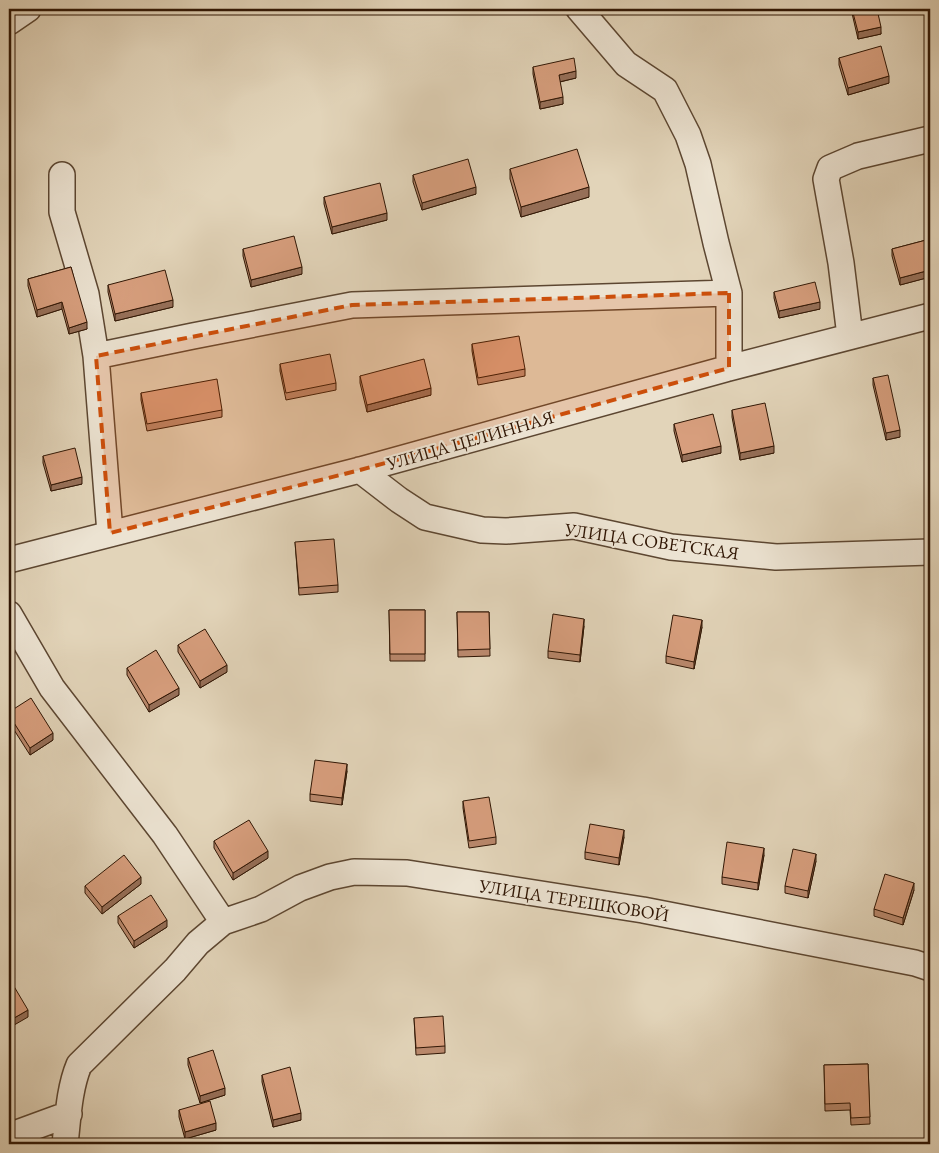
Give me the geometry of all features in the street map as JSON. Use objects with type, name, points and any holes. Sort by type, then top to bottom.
[{"type":"street","points":[[9,22],[28,9]]},
{"type":"street","points":[[579,9],[626,64],[665,90],[688,135],[698,164],[729,293],[729,368]]},
{"type":"street","points":[[850,336],[841,264],[826,179],[830,168],[858,156],[930,139]]},
{"type":"street","points":[[62,175],[62,212],[86,294],[96,356],[110,534]]},
{"type":"street","points":[[96,356],[352,305],[729,293]]},
{"type":"street","name":"УЛИЦА ЦЕЛИННАЯ","points":[[9,560],[360,470],[729,368],[930,316]]},
{"type":"street","name":"УЛИЦА СОВЕТСКАЯ","points":[[360,470],[425,516],[482,530],[506,531],[574,526],[671,547],[776,557],[930,552]]},
{"type":"street","points":[[9,614],[52,688],[165,835],[223,922],[198,943],[175,970],[79,1065],[73,1083],[65,1144]]},
{"type":"street","name":"УЛИЦА ТЕРЕШКОВОЙ","points":[[223,922],[261,909],[300,888],[330,877],[354,872],[407,873],[643,910],[915,963],[930,968]]},
{"type":"street","points":[[9,1136],[69,1114]]},
{"type":"highlighted area","points":[[729,293],[729,368],[360,470],[110,533],[96,356],[352,305]]},
{"type":"building","points":[[852,9],[877,9],[881,27],[858,32]]},
{"type":"building","points":[[881,46],[889,76],[848,88],[839,58]]},
{"type":"building","points":[[574,58],[576,71],[559,75],[563,97],[540,102],[533,67]]},
{"type":"building","points":[[577,149],[589,187],[521,207],[510,169]]},
{"type":"building","points":[[468,159],[476,187],[422,203],[413,175]]},
{"type":"building","points":[[380,183],[387,213],[332,227],[324,197]]},
{"type":"building","points":[[294,236],[302,267],[251,280],[243,249]]},
{"type":"building","points":[[930,239],[930,270],[900,278],[892,249]]},
{"type":"building","points":[[71,267],[87,322],[69,328],[62,302],[37,310],[28,279]]},
{"type":"building","points":[[165,270],[173,300],[115,314],[108,285]]},
{"type":"building","points":[[815,282],[820,302],[779,311],[774,292]]},
{"type":"building","points":[[519,336],[525,369],[478,378],[472,344]]},
{"type":"building","points":[[330,354],[336,383],[286,393],[280,364]]},
{"type":"building","points":[[424,359],[431,388],[367,405],[360,376]]},
{"type":"building","points":[[888,375],[900,430],[886,433],[873,378]]},
{"type":"building","points":[[217,379],[222,410],[147,424],[141,393]]},
{"type":"building","points":[[765,403],[774,446],[740,453],[732,410]]},
{"type":"building","points":[[713,414],[721,446],[682,455],[674,424]]},
{"type":"building","points":[[75,448],[82,477],[51,485],[43,456]]},
{"type":"building","points":[[334,539],[338,585],[299,588],[295,542]]},
{"type":"building","points":[[389,610],[425,610],[425,654],[390,654]]},
{"type":"building","points":[[457,612],[489,612],[490,649],[458,650]]},
{"type":"building","points":[[553,614],[584,619],[580,655],[548,651]]},
{"type":"building","points":[[673,615],[702,620],[694,662],[666,656]]},
{"type":"building","points":[[205,629],[227,665],[200,681],[178,645]]},
{"type":"building","points":[[156,650],[179,688],[149,705],[127,668]]},
{"type":"building","points":[[31,698],[53,733],[30,748],[9,715],[9,712]]},
{"type":"building","points":[[315,760],[347,764],[342,798],[310,794]]},
{"type":"building","points":[[489,797],[496,837],[469,841],[463,801]]},
{"type":"building","points":[[249,820],[268,851],[233,873],[214,841]]},
{"type":"building","points":[[590,824],[624,830],[619,858],[585,852]]},
{"type":"building","points":[[727,842],[764,848],[758,883],[722,877]]},
{"type":"building","points":[[793,849],[816,854],[808,891],[785,886]]},
{"type":"building","points":[[124,855],[141,877],[102,907],[85,886]]},
{"type":"building","points":[[885,874],[914,883],[903,918],[874,909]]},
{"type":"building","points":[[151,895],[167,920],[134,941],[118,916]]},
{"type":"building","points":[[9,978],[28,1010],[9,1021]]},
{"type":"building","points":[[443,1016],[445,1046],[416,1048],[414,1018]]},
{"type":"building","points":[[213,1050],[225,1088],[200,1096],[188,1058]]},
{"type":"building","points":[[868,1064],[870,1117],[851,1118],[850,1103],[825,1104],[824,1065]]},
{"type":"building","points":[[290,1067],[301,1113],[273,1120],[262,1075]]},
{"type":"building","points":[[210,1101],[216,1123],[185,1132],[179,1110]]}]
